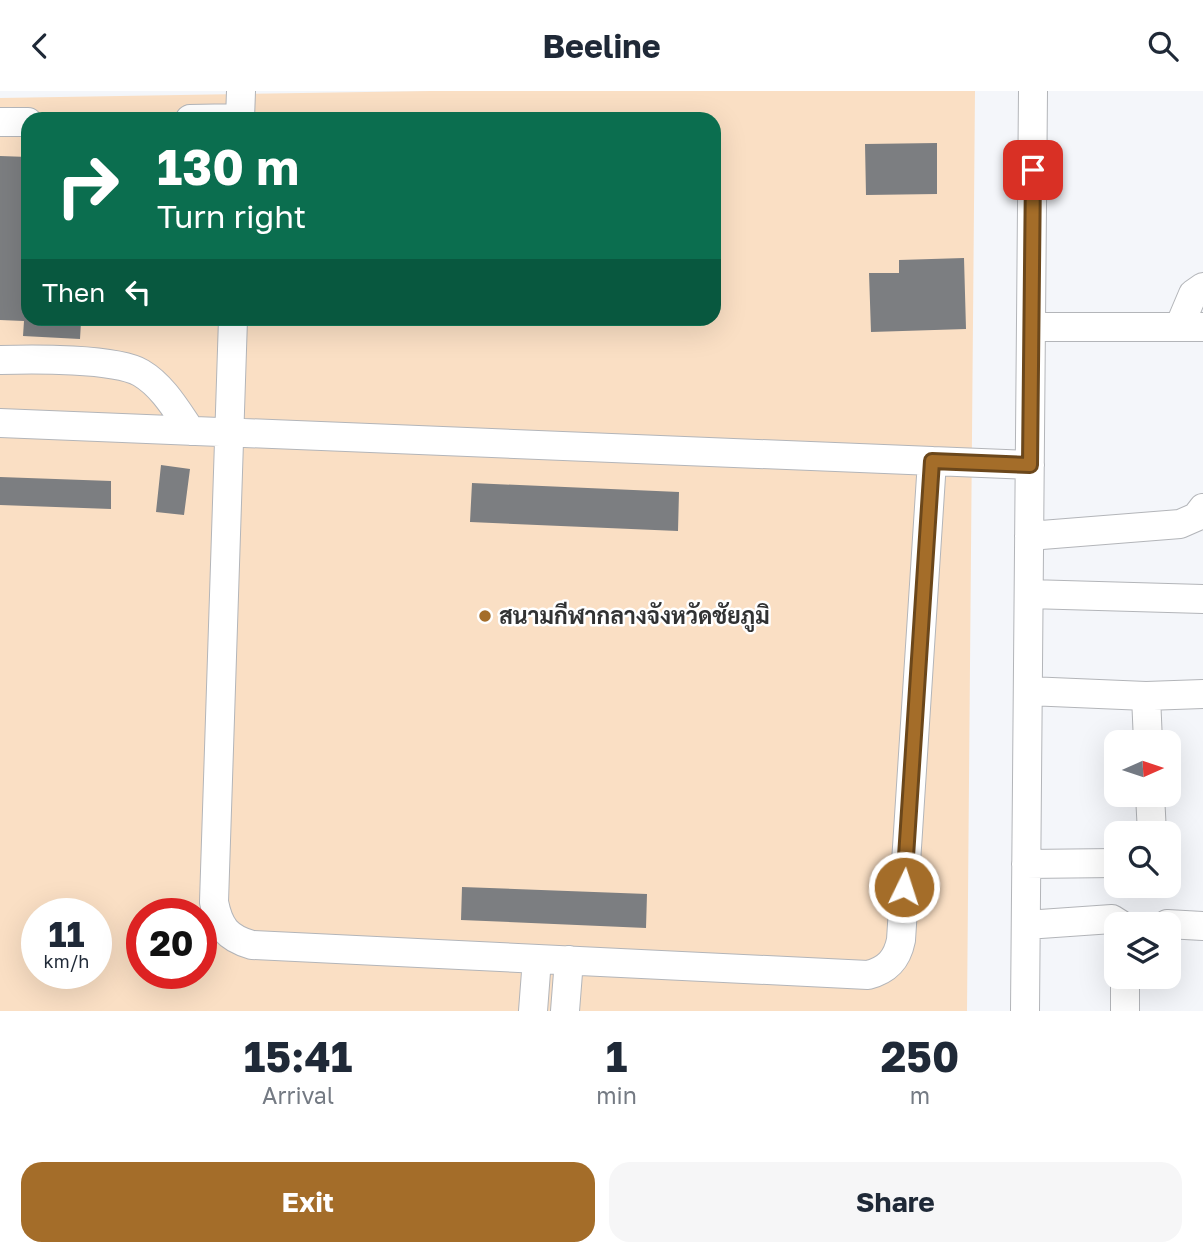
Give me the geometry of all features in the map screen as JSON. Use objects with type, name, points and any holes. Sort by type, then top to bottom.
[{"type":"street","points":[[240,112],[241,91]]},
{"type":"street","points":[[1025,1011],[1034,91]]},
{"type":"street","points":[[0,122],[21,122]]},
{"type":"street","points":[[1031,327],[1191,327],[1193,294],[1203,287]]},
{"type":"street","points":[[233,326],[214,902],[218,921],[228,935],[252,945],[868,975],[878,972],[894,960],[901,940],[932,461]]},
{"type":"street","points":[[0,360],[117,364],[141,374],[168,397],[191,431]]},
{"type":"street","points":[[0,423],[1030,465]]},
{"type":"street","points":[[1030,536],[1180,524],[1196,517],[1203,508]]},
{"type":"street","points":[[1029,594],[1203,599]]},
{"type":"street","points":[[1028,691],[1146,696],[1203,694]]},
{"type":"street","points":[[1146,696],[1147,730]]},
{"type":"street","points":[[1027,864],[1104,863]]},
{"type":"street","points":[[1026,925],[1104,919]]},
{"type":"street","points":[[1181,925],[1203,926]]},
{"type":"street","points":[[533,1011],[537,959]]},
{"type":"street","points":[[565,1011],[569,960]]},
{"type":"street","points":[[1125,989],[1125,1011]]},
{"type":"shaded area","name":"สนามกีฬากลางจังหวัดชัยภูมิ","points":[[430,91],[975,91],[967,1011],[0,1011],[0,98]]},
{"type":"building","points":[[937,143],[937,194],[866,195],[865,144]]},
{"type":"building","points":[[0,156],[21,157],[21,321],[0,320]]},
{"type":"building","points":[[964,258],[966,329],[871,332],[869,273],[899,273],[899,260]]},
{"type":"building","points":[[24,326],[81,326],[80,339],[23,336]]},
{"type":"building","points":[[161,465],[190,469],[184,515],[156,512]]},
{"type":"building","points":[[0,477],[111,481],[111,509],[0,505]]},
{"type":"building","points":[[472,483],[679,492],[678,531],[470,522]]},
{"type":"building","points":[[462,887],[647,894],[646,928],[461,920]]},
{"type":"place","name":"สนามกีฬากลางจังหวัดชัยภูมิ","points":[[485,616]]},
{"type":"route","points":[[904,887],[932,461],[1030,465],[1033,170]]}]
